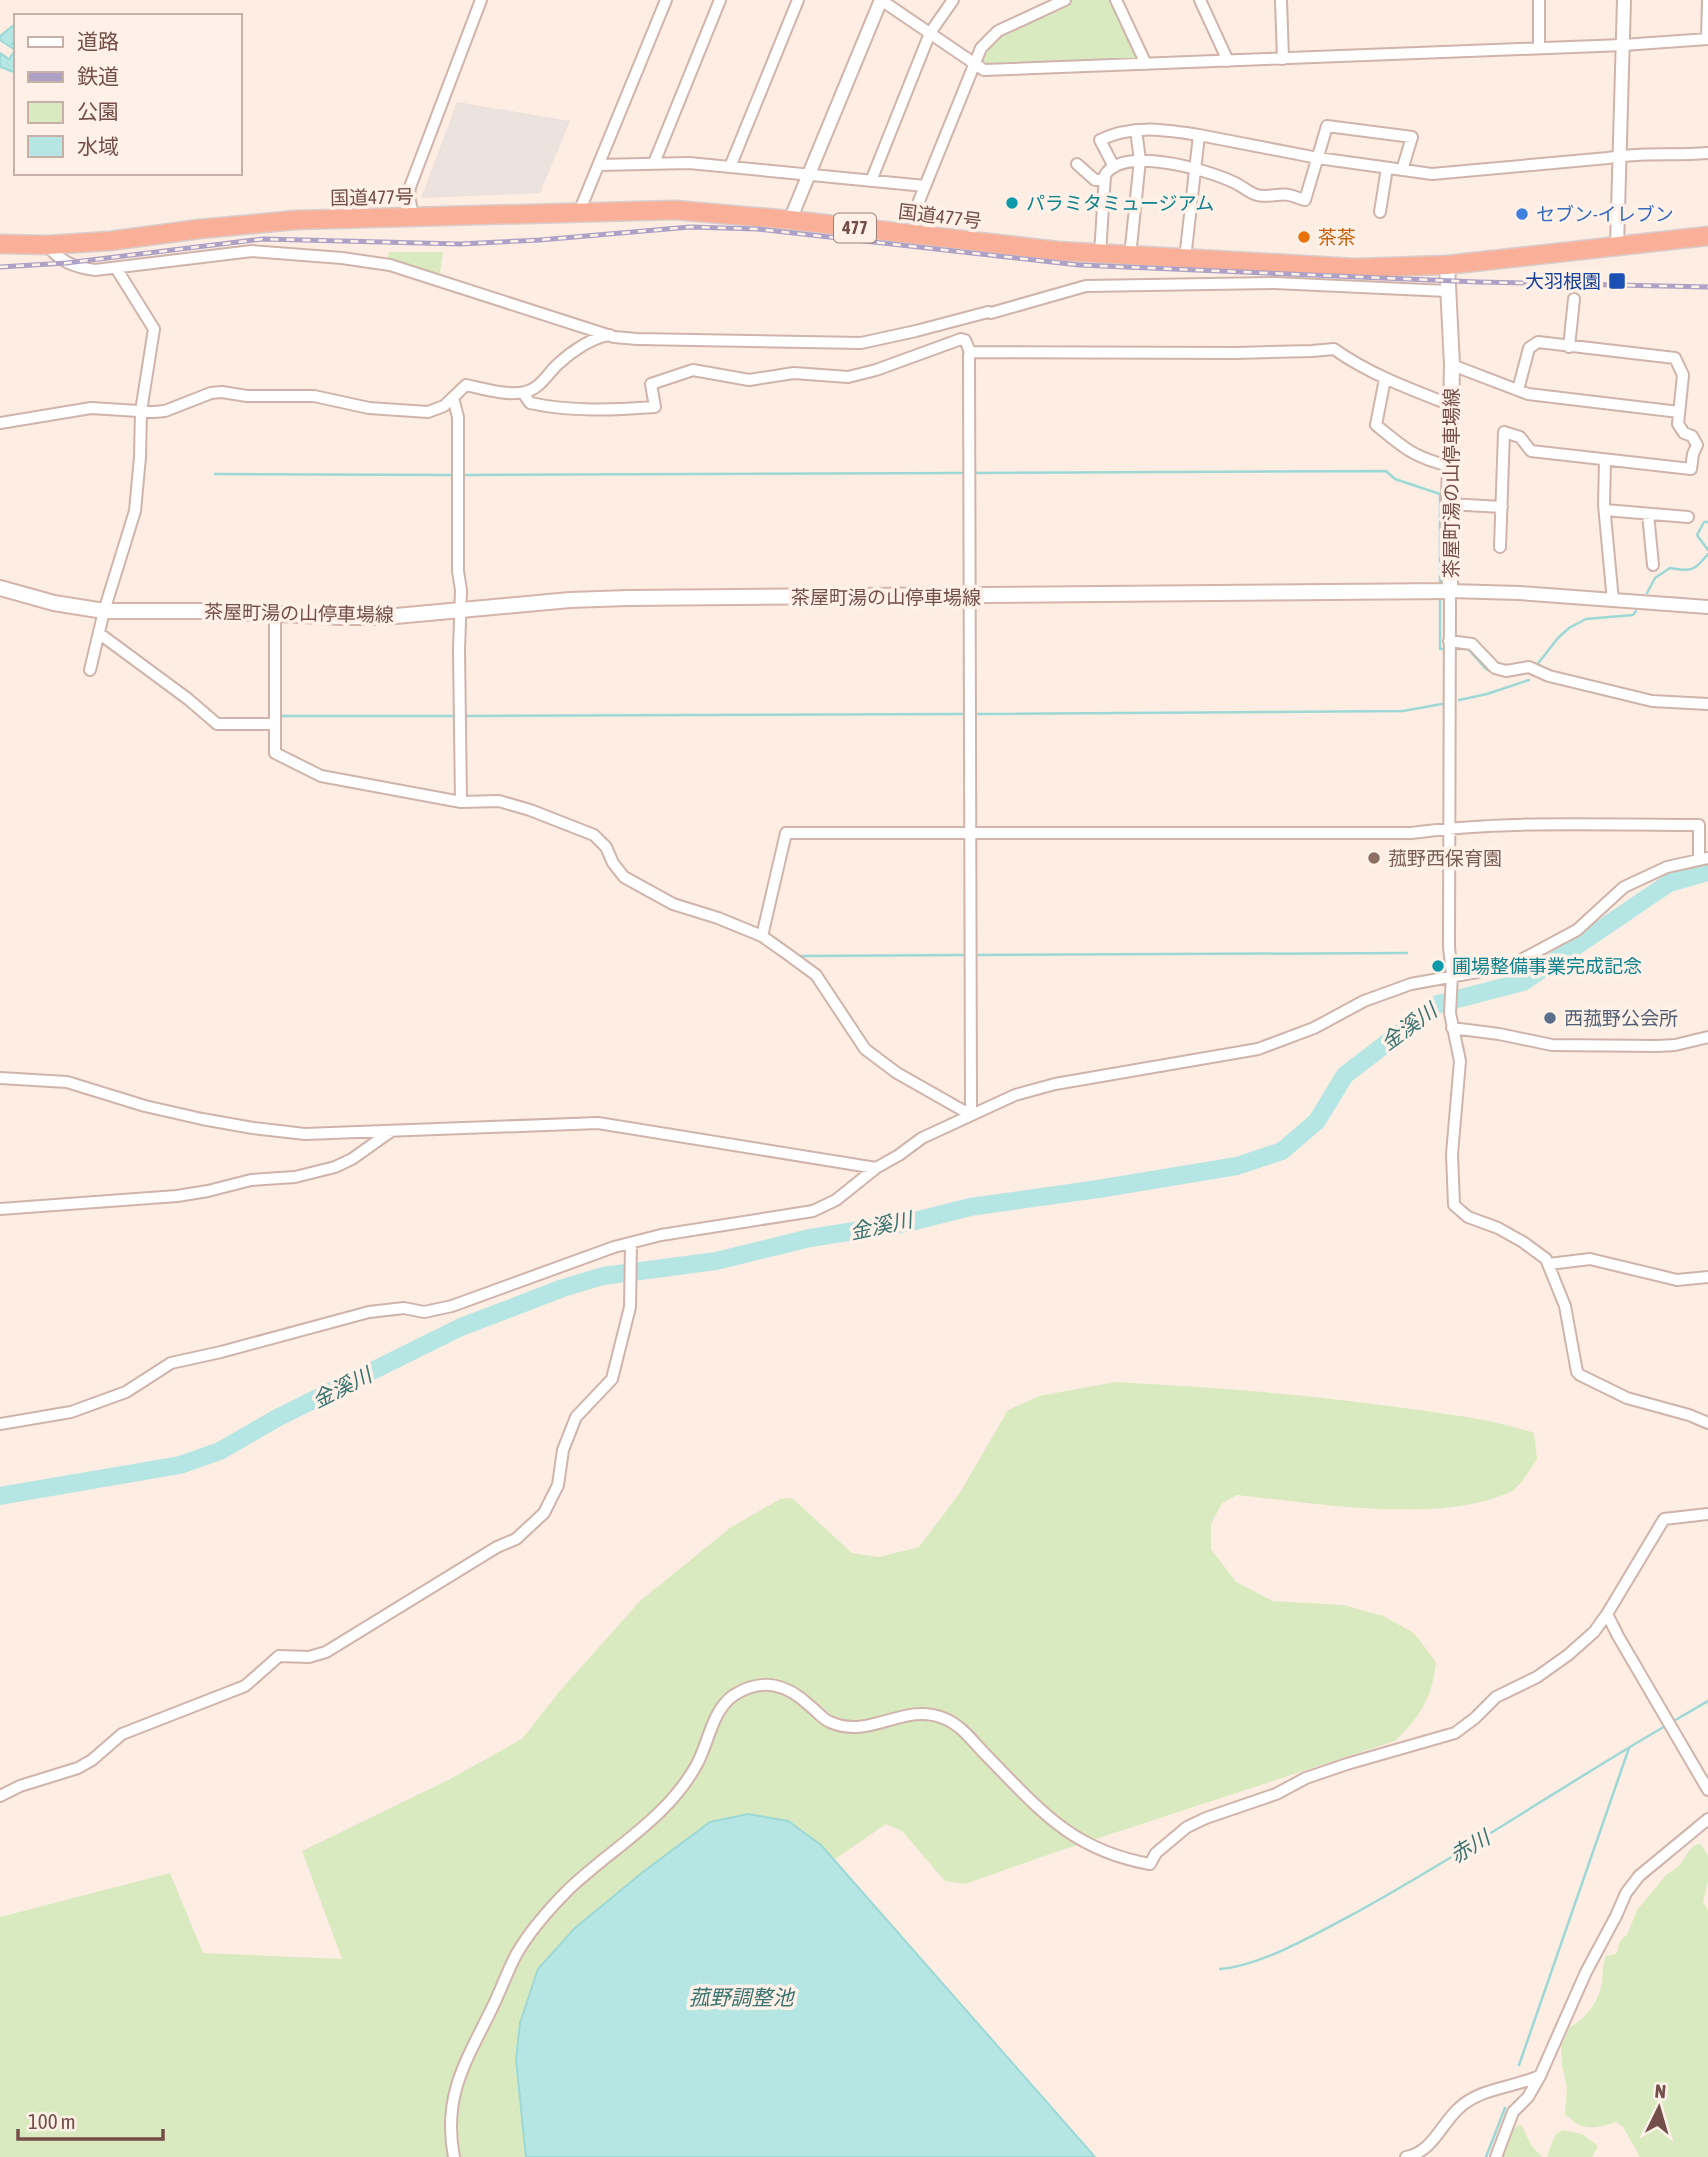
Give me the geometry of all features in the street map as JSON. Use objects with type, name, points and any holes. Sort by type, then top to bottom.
[{"type":"highway","name":"国道477号","points":[[0,244],[47,245],[110,241],[296,220],[700,211],[1100,254],[1355,268],[1447,265],[1708,236]]},
{"type":"main road","name":"茶屋町湯の山停車場線","points":[[0,588],[61,605],[104,611],[215,611],[385,617],[570,600],[627,598],[1444,591],[1452,365],[1447,265]]},
{"type":"street","points":[[413,217],[409,196],[411,187],[481,0]]},
{"type":"street","points":[[579,212],[666,0]]},
{"type":"street","points":[[654,163],[720,0]]},
{"type":"street","points":[[730,167],[798,0]]},
{"type":"street","points":[[790,220],[881,0],[985,70],[1623,46],[1707,39],[1708,0]]},
{"type":"street","points":[[871,181],[930,33],[953,0]]},
{"type":"street","points":[[932,236],[919,201],[981,48],[998,31],[1065,0]]},
{"type":"street","points":[[1116,0],[1146,64]]},
{"type":"street","points":[[1200,0],[1228,61]]},
{"type":"street","points":[[1281,0],[1283,58]]},
{"type":"street","points":[[1539,0],[1539,48]]},
{"type":"street","points":[[1617,246],[1624,0]]},
{"type":"street","points":[[1100,254],[1105,180],[1108,170],[1114,167],[1140,160],[1195,167],[1235,182],[1256,195],[1290,195],[1305,200],[1327,126],[1412,137],[1402,170]]},
{"type":"street","points":[[1114,167],[1100,140],[1117,133],[1136,130],[1199,135],[1318,158],[1442,174],[1629,154],[1708,153]]},
{"type":"street","points":[[1130,256],[1140,160],[1136,130]]},
{"type":"street","points":[[1185,259],[1199,135]]},
{"type":"street","points":[[598,165],[689,163],[925,186]]},
{"type":"street","points":[[1077,164],[1095,180],[1105,180]]},
{"type":"street","points":[[1380,212],[1387,168]]},
{"type":"street","points":[[47,245],[57,258],[81,268],[95,270],[252,251],[342,258],[390,265],[610,335],[637,339],[725,342],[861,343],[991,313],[1086,286],[1263,283],[1447,291]]},
{"type":"street","points":[[90,670],[104,611],[135,511],[141,411],[154,329],[116,268]]},
{"type":"street","points":[[1569,346],[1574,299]]},
{"type":"street","points":[[0,423],[91,408],[165,411],[211,393],[247,397],[314,396],[369,408],[428,412],[438,410],[466,385],[523,393],[537,387],[559,363],[582,347],[610,335]]},
{"type":"street","points":[[523,393],[530,403],[561,408],[600,410],[655,407],[651,384],[693,370],[749,380],[785,374],[848,377],[876,370],[961,339],[965,340],[971,352],[971,1115]]},
{"type":"street","points":[[1500,547],[1504,432],[1520,437],[1531,451],[1691,469],[1693,454],[1703,447],[1692,436],[1684,433],[1678,424],[1683,375],[1675,358],[1538,342],[1529,348],[1518,390]]},
{"type":"street","points":[[971,352],[1236,353],[1312,352],[1334,349],[1355,364],[1385,379],[1451,404]]},
{"type":"street","points":[[1452,365],[1528,394],[1679,412]]},
{"type":"street","points":[[1385,379],[1376,425],[1410,453],[1450,466]]},
{"type":"street","points":[[453,398],[458,418],[461,802]]},
{"type":"street","points":[[1605,461],[1605,510],[1612,601]]},
{"type":"street","points":[[1449,504],[1502,507]]},
{"type":"street","points":[[1605,510],[1688,517]]},
{"type":"street","points":[[1648,514],[1653,565]]},
{"type":"street","points":[[1708,607],[1519,593],[1444,591],[1449,642],[1449,947],[1452,1026],[1460,1061],[1452,1154],[1454,1205],[1468,1217],[1498,1228],[1523,1242],[1549,1264],[1565,1306],[1577,1372],[1580,1375],[1627,1398],[1676,1410],[1708,1423]]},
{"type":"street","points":[[275,614],[275,753],[321,776],[461,802],[499,801],[594,835],[606,847],[613,863],[624,877],[673,904],[719,918],[762,936],[816,975],[865,1049],[897,1073],[971,1115]]},
{"type":"street","points":[[100,634],[188,699],[217,724],[275,724]]},
{"type":"street","points":[[1449,642],[1472,644],[1495,668],[1506,671],[1529,667],[1652,701],[1708,705]]},
{"type":"street","points":[[0,1424],[71,1412],[127,1392],[178,1361],[369,1312],[404,1308],[424,1312],[452,1306],[614,1247],[631,1247],[661,1235],[813,1212],[836,1200],[876,1168],[922,1138],[1015,1095],[1055,1084],[1274,1045],[1314,1028],[1364,1001],[1410,984],[1451,979],[1519,961],[1577,930],[1624,887],[1667,867],[1703,859],[1699,825],[1450,827],[1411,832],[786,833],[762,936]]},
{"type":"street","points":[[1452,1026],[1552,1045],[1657,1046],[1675,1045],[1708,1037]]},
{"type":"street","points":[[0,1078],[67,1082],[145,1106],[253,1128],[305,1134],[598,1123],[876,1168]]},
{"type":"street","points":[[0,1209],[177,1196],[251,1180],[295,1177],[335,1167],[352,1159],[390,1132]]},
{"type":"street","points":[[0,1796],[20,1786],[78,1768],[92,1760],[122,1734],[245,1686],[279,1657],[309,1657],[326,1652],[497,1547],[516,1539],[530,1528],[544,1513],[558,1485],[563,1450],[576,1417],[612,1379],[630,1307],[631,1247]]},
{"type":"street","points":[[1549,1264],[1590,1259],[1677,1280],[1708,1277]]},
{"type":"street","points":[[454,2157],[450,2114],[455,2087],[527,1937],[568,1890],[672,1800],[698,1762],[718,1714],[733,1696],[746,1689],[771,1684],[784,1687],[794,1691],[829,1722],[853,1728],[870,1727],[912,1713],[934,1714],[945,1718],[963,1730],[1047,1818],[1104,1851],[1150,1864],[1156,1853],[1187,1828],[1206,1818],[1276,1794],[1306,1779],[1347,1764],[1455,1733],[1496,1697],[1537,1677],[1594,1632],[1664,1519],[1708,1514]]},
{"type":"street","points":[[1607,1614],[1708,1790]]},
{"type":"street","points":[[1496,2157],[1514,2112],[1528,2097],[1540,2076],[1586,1972],[1631,1884],[1708,1819]]},
{"type":"street","points":[[1406,2157],[1424,2150],[1469,2099],[1540,2076]]},
{"type":"shaded area","points":[[457,102],[570,121],[540,193],[421,198]]},
{"type":"green space","points":[[1074,0],[1111,0],[1137,56],[1135,60],[987,66],[982,61],[988,49],[1008,31]]},
{"type":"green space","points":[[389,252],[443,252],[440,274],[387,262]]},
{"type":"green space","points":[[1115,1382],[1362,1402],[1483,1420],[1534,1433],[1537,1459],[1521,1482],[1510,1492],[1481,1502],[1448,1508],[1376,1509],[1237,1495],[1222,1503],[1211,1524],[1211,1549],[1236,1582],[1273,1601],[1344,1605],[1383,1616],[1414,1633],[1436,1662],[1434,1675],[1424,1706],[1395,1741],[965,1884],[945,1881],[902,1831],[886,1824],[828,1864],[569,2157],[0,2157],[0,1917],[170,1873],[203,1953],[342,1959],[302,1851],[448,1780],[522,1739],[559,1692],[640,1601],[730,1528],[780,1499],[792,1498],[852,1553],[879,1557],[919,1547],[959,1494],[1008,1410],[1039,1396]]},
{"type":"green space","points":[[1697,1844],[1701,1844],[1708,1856],[1708,1881],[1703,1902],[1708,1910],[1708,2157],[1640,2157],[1623,2127],[1616,2122],[1589,2127],[1577,2124],[1565,2114],[1567,2087],[1561,2046],[1570,2027],[1586,2015],[1598,1997],[1606,1956],[1616,1954],[1637,1910]]},
{"type":"green space","points":[[1518,2125],[1522,2126],[1531,2145],[1542,2157],[1503,2157],[1512,2130]]},
{"type":"green space","points":[[1563,2130],[1582,2134],[1598,2146],[1592,2157],[1547,2157],[1555,2135]]},
{"type":"water","points":[[14,25],[14,49],[0,40],[0,36]]},
{"type":"water","points":[[14,52],[14,72],[0,67],[0,53],[9,59]]},
{"type":"water","name":"菰野調整池","points":[[748,1814],[788,1821],[821,1845],[1095,2157],[526,2157],[516,2060],[520,2023],[538,1969],[575,1928],[710,1822]]},
{"type":"waterway","points":[[973,473],[1386,471],[1395,479],[1440,494],[1440,585]]},
{"type":"waterway","points":[[465,475],[966,473]]},
{"type":"waterway","points":[[215,474],[452,475]]},
{"type":"waterway","points":[[1708,522],[1704,522],[1697,535],[1708,550]]},
{"type":"waterway","points":[[1647,593],[1655,578],[1670,568],[1692,569],[1708,554]]},
{"type":"waterway","points":[[1440,595],[1440,649],[1446,649]]},
{"type":"waterway","points":[[1536,666],[1569,628],[1586,619],[1633,615],[1636,611]]},
{"type":"waterway","points":[[1452,649],[1468,649],[1486,669],[1498,674]]},
{"type":"waterway","points":[[1459,700],[1529,680]]},
{"type":"waterway","points":[[977,714],[1403,711],[1442,704]]},
{"type":"waterway","points":[[463,716],[964,714]]},
{"type":"waterway","points":[[281,716],[456,716]]},
{"type":"waterway","name":"金溪川","points":[[0,1496],[180,1465],[220,1451],[277,1418],[461,1327],[563,1288],[603,1276],[716,1261],[810,1238],[911,1222],[970,1207],[1237,1166],[1282,1151],[1317,1121],[1345,1075],[1438,1004],[1523,982],[1669,883],[1708,872]]},
{"type":"waterway","points":[[973,955],[1407,953]]},
{"type":"waterway","points":[[801,956],[966,955]]},
{"type":"waterway","name":"赤川","points":[[1672,1722],[1708,1701]]},
{"type":"waterway","name":"赤川","points":[[1220,1969],[1236,1967],[1272,1955],[1357,1912],[1667,1725]]},
{"type":"waterway","points":[[1519,2065],[1629,1748]]},
{"type":"waterway","points":[[1486,2157],[1505,2108]]},
{"type":"railway","points":[[0,267],[66,263],[263,239],[460,244],[690,227],[757,229],[1079,265],[1478,282],[1708,287]]},
{"type":"place","name":"パラミタミュージアム","points":[[1012,203]]},
{"type":"place","name":"セブン-イレブン","points":[[1522,214]]},
{"type":"place","name":"茶茶","points":[[1304,237]]},
{"type":"place","name":"大羽根園","points":[[1617,281]]},
{"type":"place","name":"菰野西保育園","points":[[1374,858]]},
{"type":"place","name":"圃場整備事業完成記念","points":[[1438,966]]},
{"type":"place","name":"西菰野公会所","points":[[1550,1018]]}]
